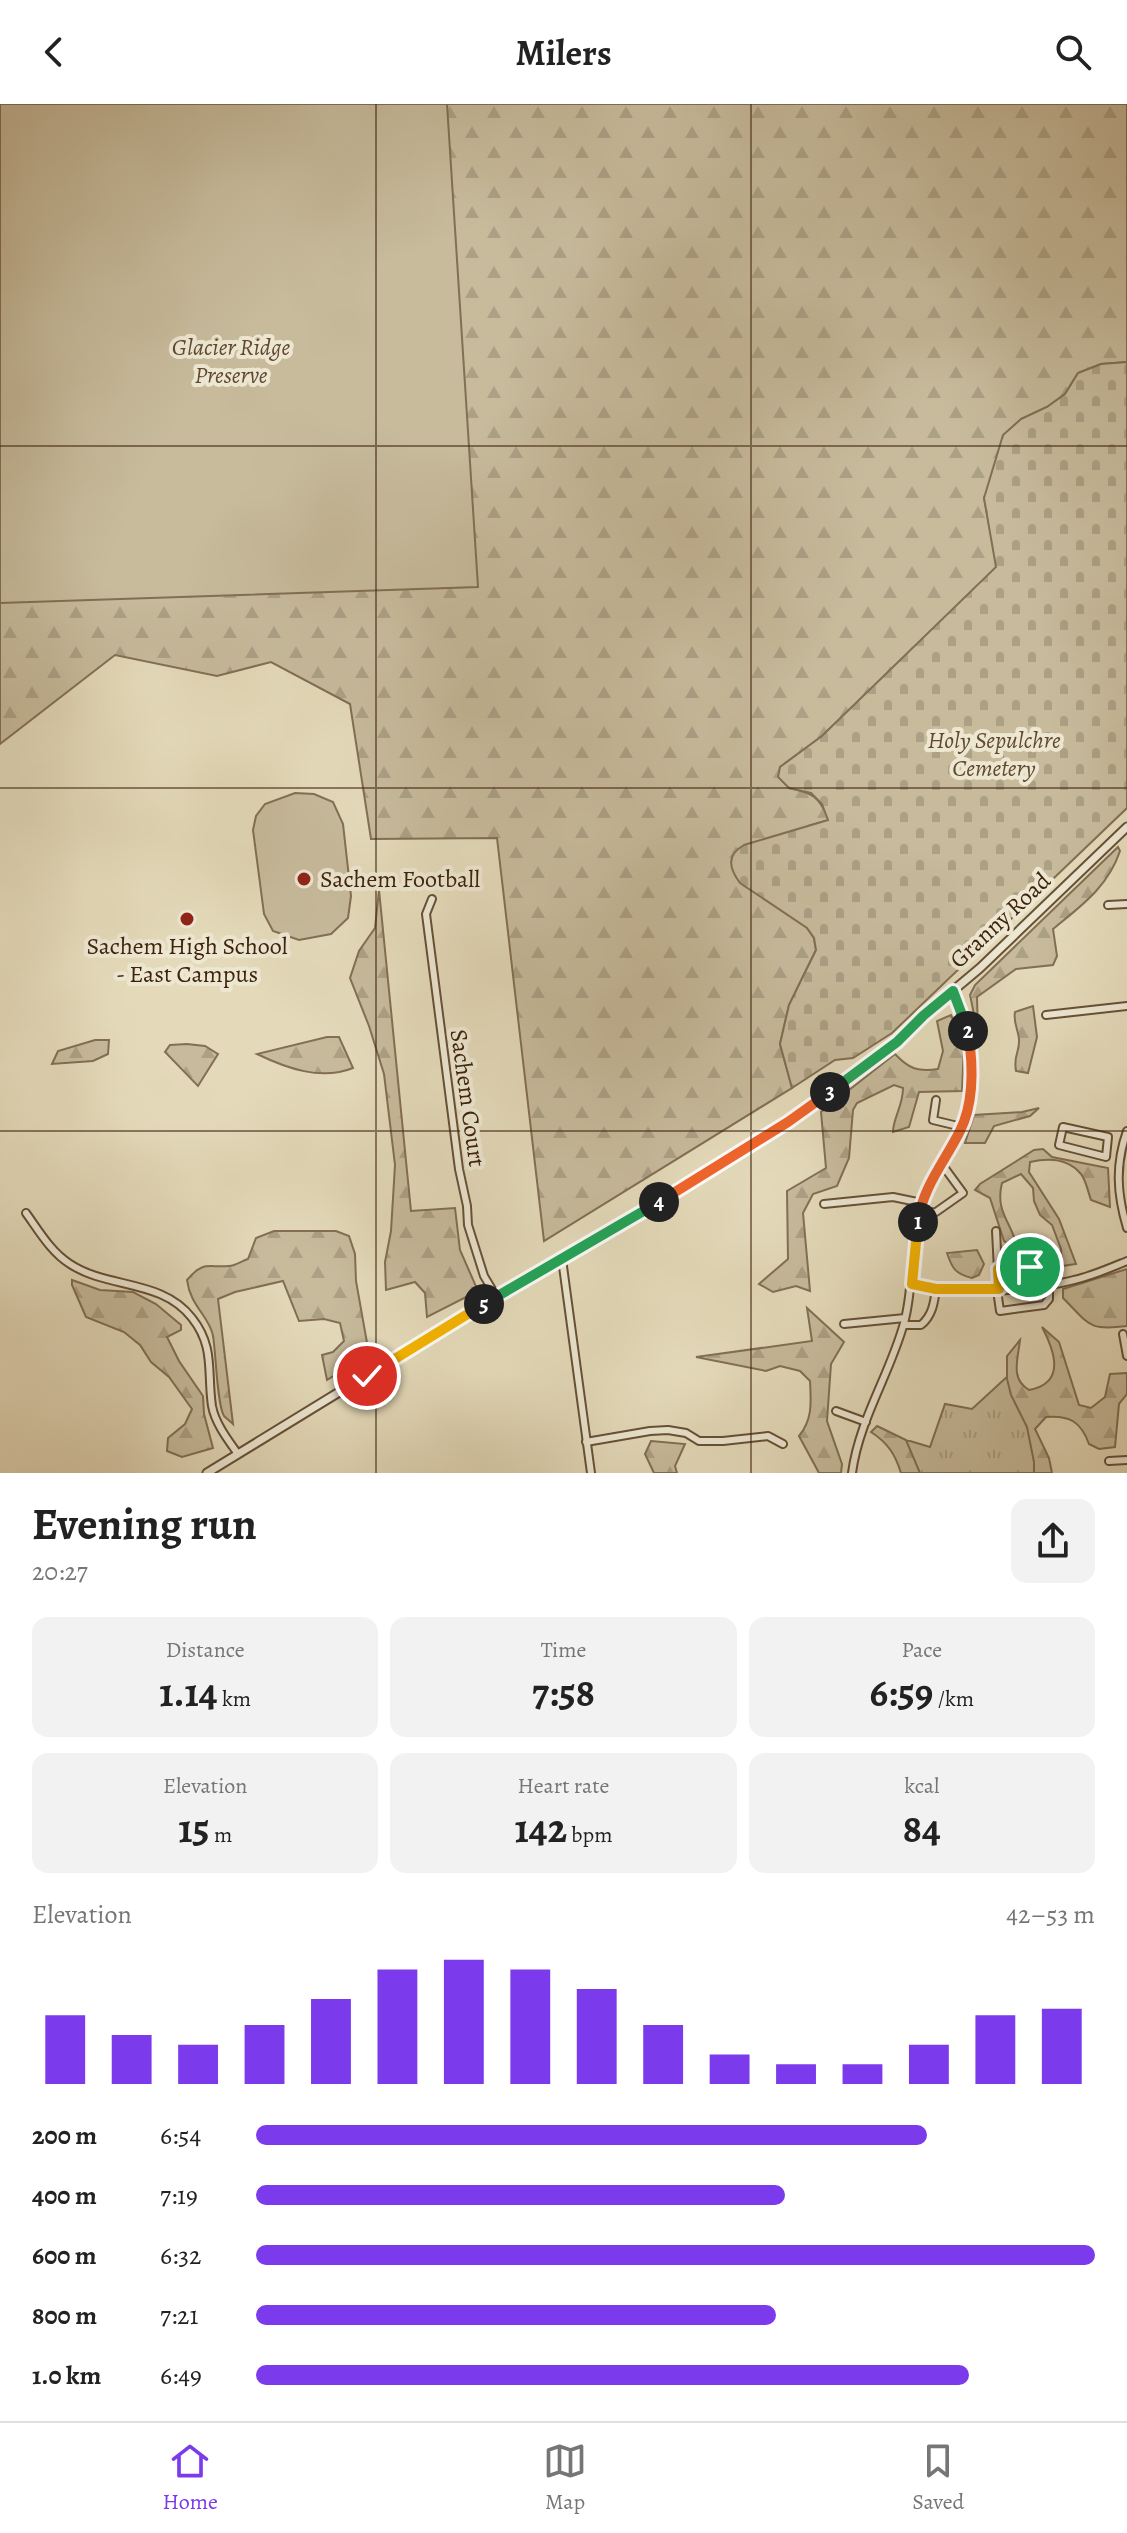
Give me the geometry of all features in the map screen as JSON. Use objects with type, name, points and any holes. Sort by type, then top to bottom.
[{"type":"street","name":"Granny Road","points":[[207,1473],[788,1122],[897,1042],[1126,832]]},
{"type":"street","name":"Sachem Court","points":[[432,899],[426,914],[459,1169],[475,1252],[496,1296]]},
{"type":"street","points":[[1108,905],[1127,904]]},
{"type":"street","points":[[852,1473],[866,1422],[905,1321],[922,1203],[962,1127],[971,1091],[972,1057],[967,1026],[953,991]]},
{"type":"street","points":[[1046,1015],[1127,1006]]},
{"type":"street","points":[[936,1100],[933,1120],[962,1127]]},
{"type":"street","points":[[1106,1157],[1108,1137],[1063,1127],[1059,1145],[1119,1161]]},
{"type":"street","points":[[1127,1131],[1117,1172],[1127,1228]]},
{"type":"street","points":[[919,1213],[936,1212],[963,1193],[941,1163]]},
{"type":"street","points":[[824,1204],[893,1197],[922,1203]]},
{"type":"street","points":[[26,1213],[46,1242],[70,1264],[102,1278],[171,1298],[191,1317],[207,1344],[212,1408],[222,1431],[238,1454]]},
{"type":"street","points":[[996,1231],[1000,1311],[1044,1305],[1049,1299],[1049,1285]]},
{"type":"street","points":[[562,1259],[591,1473]]},
{"type":"street","points":[[912,1284],[936,1289],[998,1290],[1049,1285],[1075,1280],[1127,1261]]},
{"type":"street","points":[[998,1269],[1030,1267]]},
{"type":"street","points":[[844,1324],[905,1321],[921,1325],[933,1308],[936,1289]]},
{"type":"street","points":[[1123,1334],[1127,1356]]},
{"type":"street","points":[[836,1411],[866,1422]]},
{"type":"street","points":[[586,1442],[668,1430],[686,1433],[699,1441],[768,1436],[783,1444]]},
{"type":"street","points":[[1109,1461],[1127,1460]]},
{"type":"green space","points":[[0,104],[1127,104],[1127,362],[1101,364],[1078,373],[1065,394],[1047,407],[1021,419],[984,498],[997,567],[822,736],[780,767],[789,788],[814,797],[829,820],[808,826],[807,928],[814,938],[816,950],[789,1005],[780,1044],[792,1088],[544,1241],[497,838],[371,839],[350,704],[271,662],[217,676],[115,655],[0,744]]},
{"type":"green space","name":"Glacier Ridge Preserve","points":[[0,104],[447,104],[478,587],[0,603]]},
{"type":"green space","name":"Holy Sepulchre Cemetery","points":[[1127,362],[1127,808],[892,1033],[853,1058],[835,1060],[792,1088],[780,1044],[789,1005],[816,950],[814,938],[807,928],[740,883],[733,872],[732,857],[744,845],[828,820],[822,804],[811,793],[789,788],[778,777],[780,767],[822,736],[996,567],[984,498],[1003,435],[1021,419],[1047,407],[1065,394],[1078,373],[1101,364]]},
{"type":"green space","name":"Sachem Football","points":[[295,793],[314,794],[333,802],[343,824],[351,896],[348,918],[331,934],[299,940],[273,931],[264,914],[253,830],[256,816],[265,804]]},
{"type":"green space","points":[[1118,847],[1120,851],[1115,864],[1101,885],[1053,929],[1057,956],[1053,965],[1016,969],[977,997],[978,1034],[970,995],[975,985]]},
{"type":"green space","points":[[379,890],[411,1211],[455,1208],[460,1250],[478,1291],[427,1317],[425,1293],[415,1282],[386,1290],[385,1262],[391,1231],[395,1165],[384,1074],[350,978],[359,951],[375,928]]},
{"type":"green space","points":[[1033,1006],[1037,1037],[1028,1073],[1016,1071],[1019,1039],[1015,1012]]},
{"type":"green space","points":[[951,1015],[964,1045],[962,1091],[919,1092],[909,1127],[893,1132],[903,1088],[894,1085],[857,1103],[853,1110],[849,1158],[837,1186],[813,1194],[803,1213],[810,1291],[796,1286],[773,1292],[759,1284],[788,1259],[787,1191],[826,1168],[821,1112],[895,1054],[914,1068],[938,1069],[943,1051],[937,1021]]},
{"type":"green space","points":[[327,1037],[339,1037],[353,1068],[316,1073],[292,1068],[257,1054]]},
{"type":"green space","points":[[95,1040],[109,1040],[108,1054],[93,1061],[52,1064],[58,1051]]},
{"type":"green space","points":[[170,1045],[205,1046],[218,1054],[198,1086],[165,1052]]},
{"type":"green space","points":[[1039,1108],[1030,1116],[994,1126],[985,1143],[965,1143],[974,1115]]},
{"type":"green space","points":[[1043,1149],[1052,1157],[1108,1168],[1110,1207],[1091,1200],[1083,1177],[1070,1165],[1050,1160],[1030,1162],[1029,1172],[1059,1219],[1076,1264],[1062,1266],[1061,1249],[1052,1225],[1040,1215],[1033,1188],[1021,1174],[1002,1183],[1000,1194],[1018,1252],[1004,1241],[990,1198],[975,1190],[1034,1150]]},
{"type":"green space","points":[[274,1231],[336,1231],[349,1236],[355,1254],[356,1281],[369,1354],[327,1380],[322,1355],[333,1352],[344,1341],[340,1323],[324,1319],[299,1321],[283,1281],[218,1299],[233,1424],[222,1410],[211,1329],[192,1297],[187,1280],[202,1267],[231,1266],[248,1259],[256,1238]]},
{"type":"green space","points":[[977,1250],[984,1264],[979,1275],[972,1278],[955,1270],[947,1253]]},
{"type":"green space","points":[[1127,1269],[1127,1326],[1104,1328],[1090,1324],[1063,1298],[1063,1289]]},
{"type":"green space","points":[[72,1280],[100,1290],[133,1292],[156,1304],[181,1325],[181,1330],[167,1337],[203,1396],[204,1414],[213,1448],[182,1457],[167,1451],[168,1438],[185,1424],[192,1409],[140,1345],[124,1332],[86,1317]]},
{"type":"green space","points":[[807,1308],[844,1342],[831,1364],[827,1421],[842,1464],[841,1473],[819,1473],[799,1436],[807,1423],[811,1403],[810,1381],[800,1371],[780,1366],[766,1371],[696,1357],[812,1341]]},
{"type":"green space","points":[[1042,1327],[1059,1342],[1079,1405],[1091,1408],[1105,1397],[1110,1374],[1127,1373],[1127,1394],[1119,1404],[1115,1447],[1099,1449],[1089,1444],[1078,1425],[1062,1417],[1046,1417],[1035,1429],[1049,1458],[1052,1473],[1034,1473],[1027,1427],[1011,1395],[1007,1379],[1007,1356],[1020,1340],[1017,1374],[1023,1385],[1029,1390],[1041,1386],[1053,1374],[1051,1346]]},
{"type":"green space","points":[[1010,1374],[1042,1473],[906,1473],[897,1440],[930,1447],[945,1404],[972,1409]]},
{"type":"green space","points":[[877,1426],[906,1440],[920,1473],[901,1473],[890,1450],[871,1432]]},
{"type":"green space","points":[[651,1441],[685,1444],[675,1466],[677,1473],[654,1473],[645,1454]]},
{"type":"place","name":"Sachem Football","points":[[304,879]]},
{"type":"place","name":"Sachem High School - East Campus","points":[[187,919]]},
{"type":"route","points":[[367,1376],[788,1122],[897,1042],[953,991],[967,1026],[972,1057],[971,1091],[962,1127],[922,1203],[912,1284],[936,1289],[999,1289],[998,1269],[1030,1267]]}]
